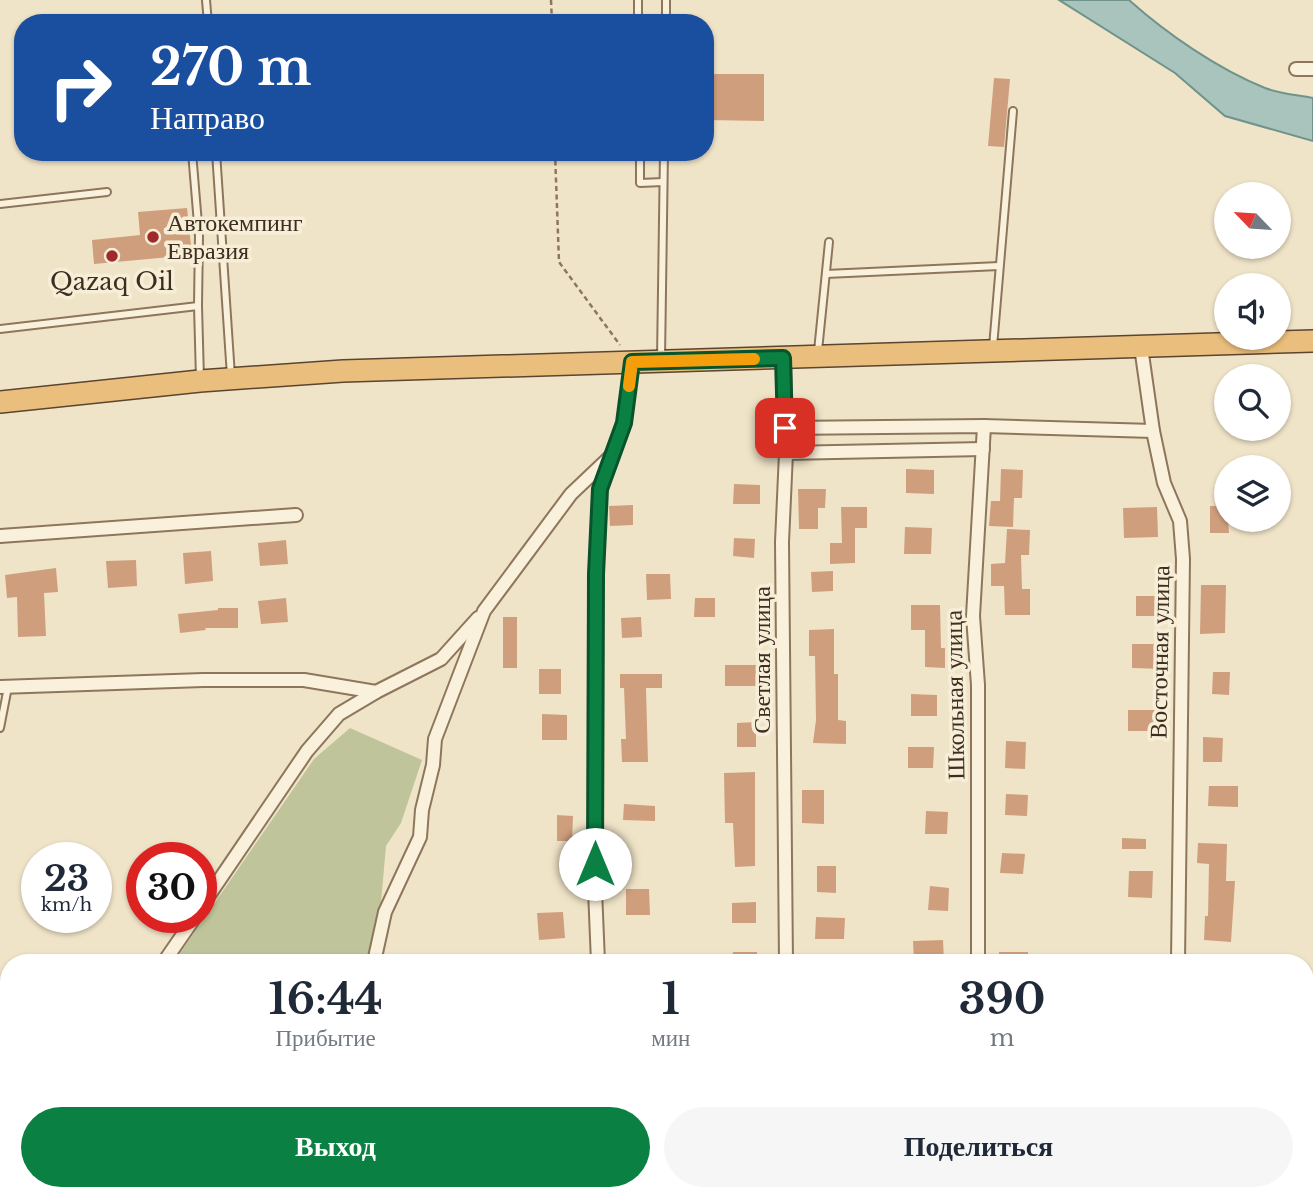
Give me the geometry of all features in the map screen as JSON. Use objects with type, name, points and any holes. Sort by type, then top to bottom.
[{"type":"highway","points":[[0,402],[201,380],[343,371],[1313,341]]},
{"type":"street","points":[[1296,69],[1313,69]]},
{"type":"street","name":"Восточная улица","points":[[1142,347],[1153,431],[1164,483],[1180,521],[1183,559],[1178,954]]},
{"type":"street","name":"Светлая улица","points":[[783,358],[786,453],[782,542],[786,954]]},
{"type":"street","points":[[597,954],[596,574],[600,489],[624,423],[632,362]]},
{"type":"street","points":[[785,428],[984,426],[1153,431]]},
{"type":"street","name":"Школьная улица","points":[[978,954],[978,685],[973,616],[984,426]]},
{"type":"street","points":[[786,453],[983,449]]},
{"type":"street","points":[[217,883],[307,751],[340,714],[376,692],[441,659],[484,611],[570,494],[613,455]]},
{"type":"street","points":[[0,537],[296,515]]},
{"type":"street","points":[[376,954],[385,912],[419,837],[422,810],[433,765],[435,739],[484,611]]},
{"type":"street","points":[[4,687],[203,680],[291,680],[376,692]]},
{"type":"street","points":[[170,954],[184,933]]},
{"type":"lane","points":[[992,352],[1013,111]]},
{"type":"lane","points":[[193,161],[200,236],[198,306],[201,380]]},
{"type":"lane","points":[[217,161],[231,378]]},
{"type":"lane","points":[[640,161],[640,183],[663,182]]},
{"type":"lane","points":[[661,361],[664,161]]},
{"type":"lane","points":[[0,204],[107,192]]},
{"type":"lane","points":[[817,357],[829,242]]},
{"type":"lane","points":[[826,274],[999,267]]},
{"type":"lane","points":[[0,329],[198,306]]},
{"type":"lane","points":[[0,728],[4,687]]},
{"type":"path","points":[[555,161],[559,262],[632,362]]},
{"type":"green space","points":[[350,728],[422,760],[401,823],[386,846],[381,902],[369,954],[180,954],[194,933],[217,933],[217,900],[314,759]]},
{"type":"water","points":[[1059,0],[1129,0],[1176,38],[1229,71],[1271,90],[1313,98],[1313,141],[1225,116],[1175,73]]},
{"type":"building","points":[[714,74],[764,74],[764,121],[714,120]]},
{"type":"building","points":[[994,78],[1010,79],[1004,147],[988,146]]},
{"type":"building","name":"Автокемпинг Евразия","points":[[187,208],[192,255],[94,264],[92,240],[140,235],[138,212]]},
{"type":"building","points":[[906,469],[934,470],[934,494],[906,493]]},
{"type":"building","points":[[1001,469],[1023,470],[1022,498],[1014,498],[1013,527],[989,526],[991,501],[1000,501]]},
{"type":"building","points":[[734,484],[760,485],[760,504],[733,504]]},
{"type":"building","points":[[798,489],[826,489],[825,508],[818,508],[818,529],[799,529]]},
{"type":"building","points":[[633,505],[633,525],[610,526],[609,506]]},
{"type":"building","points":[[1210,506],[1214,506],[1214,532],[1229,533],[1210,533]]},
{"type":"building","points":[[841,507],[867,507],[867,528],[855,528],[855,563],[830,564],[830,543],[842,543]]},
{"type":"building","points":[[1157,507],[1158,537],[1124,538],[1123,508]]},
{"type":"building","points":[[905,527],[932,528],[931,554],[904,554]]},
{"type":"building","points":[[1007,529],[1030,530],[1029,555],[1021,555],[1022,589],[1030,589],[1030,615],[1005,615],[1004,586],[991,586],[991,564],[1005,563]]},
{"type":"building","points":[[734,538],[755,539],[754,558],[733,556]]},
{"type":"building","points":[[286,540],[288,564],[260,566],[258,543]]},
{"type":"building","points":[[211,551],[213,581],[185,584],[183,553]]},
{"type":"building","points":[[136,560],[137,586],[108,588],[106,561]]},
{"type":"building","points":[[56,568],[58,592],[44,593],[46,636],[18,637],[17,597],[7,598],[5,575]]},
{"type":"building","points":[[833,571],[833,591],[812,592],[811,572]]},
{"type":"building","points":[[646,574],[670,574],[671,599],[647,600]]},
{"type":"building","points":[[1201,585],[1226,585],[1225,633],[1200,634]]},
{"type":"building","points":[[1136,596],[1158,596],[1158,616],[1136,616]]},
{"type":"building","points":[[286,598],[288,622],[261,624],[258,601]]},
{"type":"building","points":[[695,598],[715,598],[715,617],[694,617]]},
{"type":"building","points":[[911,605],[940,605],[941,648],[945,648],[945,668],[925,667],[925,630],[911,630]]},
{"type":"building","points":[[238,608],[238,628],[205,628],[206,630],[180,633],[178,614]]},
{"type":"building","points":[[503,617],[517,617],[517,668],[503,668]]},
{"type":"building","points":[[641,617],[642,637],[622,638],[621,618]]},
{"type":"building","points":[[834,629],[838,720],[846,721],[846,744],[813,743],[816,720],[815,656],[809,656],[809,630]]},
{"type":"building","points":[[1132,644],[1164,644],[1164,669],[1132,668]]},
{"type":"building","points":[[725,665],[758,665],[758,686],[725,686]]},
{"type":"building","points":[[539,669],[561,669],[561,694],[539,694]]},
{"type":"building","points":[[1213,672],[1230,672],[1229,695],[1212,694]]},
{"type":"building","points":[[620,674],[662,674],[662,688],[646,688],[648,762],[622,762],[621,739],[626,739],[624,688],[620,688]]},
{"type":"building","points":[[911,694],[937,695],[937,716],[911,716]]},
{"type":"building","points":[[1128,710],[1157,710],[1157,731],[1128,731]]},
{"type":"building","points":[[542,714],[567,715],[567,740],[542,740]]},
{"type":"building","points":[[756,722],[756,747],[737,747],[737,723]]},
{"type":"building","points":[[1203,737],[1223,738],[1222,762],[1203,762]]},
{"type":"building","points":[[1006,741],[1026,742],[1025,769],[1005,768]]},
{"type":"building","points":[[908,747],[934,747],[933,768],[908,768]]},
{"type":"building","points":[[755,772],[755,866],[735,867],[733,823],[725,823],[724,773]]},
{"type":"building","points":[[1209,786],[1238,786],[1238,807],[1208,806]]},
{"type":"building","points":[[802,790],[824,790],[824,824],[802,823]]},
{"type":"building","points":[[1006,794],[1028,795],[1027,816],[1005,815]]},
{"type":"building","points":[[624,804],[655,806],[655,821],[623,820]]},
{"type":"building","points":[[926,811],[948,812],[947,834],[925,834]]},
{"type":"building","points":[[557,815],[573,816],[572,841],[557,841]]},
{"type":"building","points":[[1122,838],[1146,839],[1146,849],[1122,849]]},
{"type":"building","points":[[1198,843],[1227,844],[1226,881],[1235,881],[1231,942],[1204,940],[1205,916],[1208,916],[1209,864],[1197,863]]},
{"type":"building","points":[[1002,853],[1025,854],[1023,874],[1000,873]]},
{"type":"building","points":[[817,866],[836,866],[836,893],[817,892]]},
{"type":"building","points":[[1129,871],[1153,871],[1152,898],[1128,897]]},
{"type":"building","points":[[930,886],[949,888],[948,911],[928,910]]},
{"type":"building","points":[[626,889],[649,889],[650,915],[626,915]]},
{"type":"building","points":[[756,902],[756,923],[732,923],[732,903]]},
{"type":"building","points":[[563,912],[565,938],[539,940],[537,913]]},
{"type":"building","points":[[816,917],[845,918],[844,939],[815,939]]},
{"type":"building","points":[[943,940],[944,954],[914,954],[913,941]]},
{"type":"building","points":[[733,952],[757,952],[757,954]]},
{"type":"building","points":[[999,952],[1028,952],[1028,954]]},
{"type":"slow traffic","points":[[629,386],[632,362],[754,359]]},
{"type":"place","name":"Автокемпинг Евразия","points":[[153,237]]},
{"type":"place","name":"Qazaq Oil","points":[[112,256]]},
{"type":"route","points":[[595,864],[596,574],[600,489],[624,423],[632,362],[783,358],[785,428]]}]
